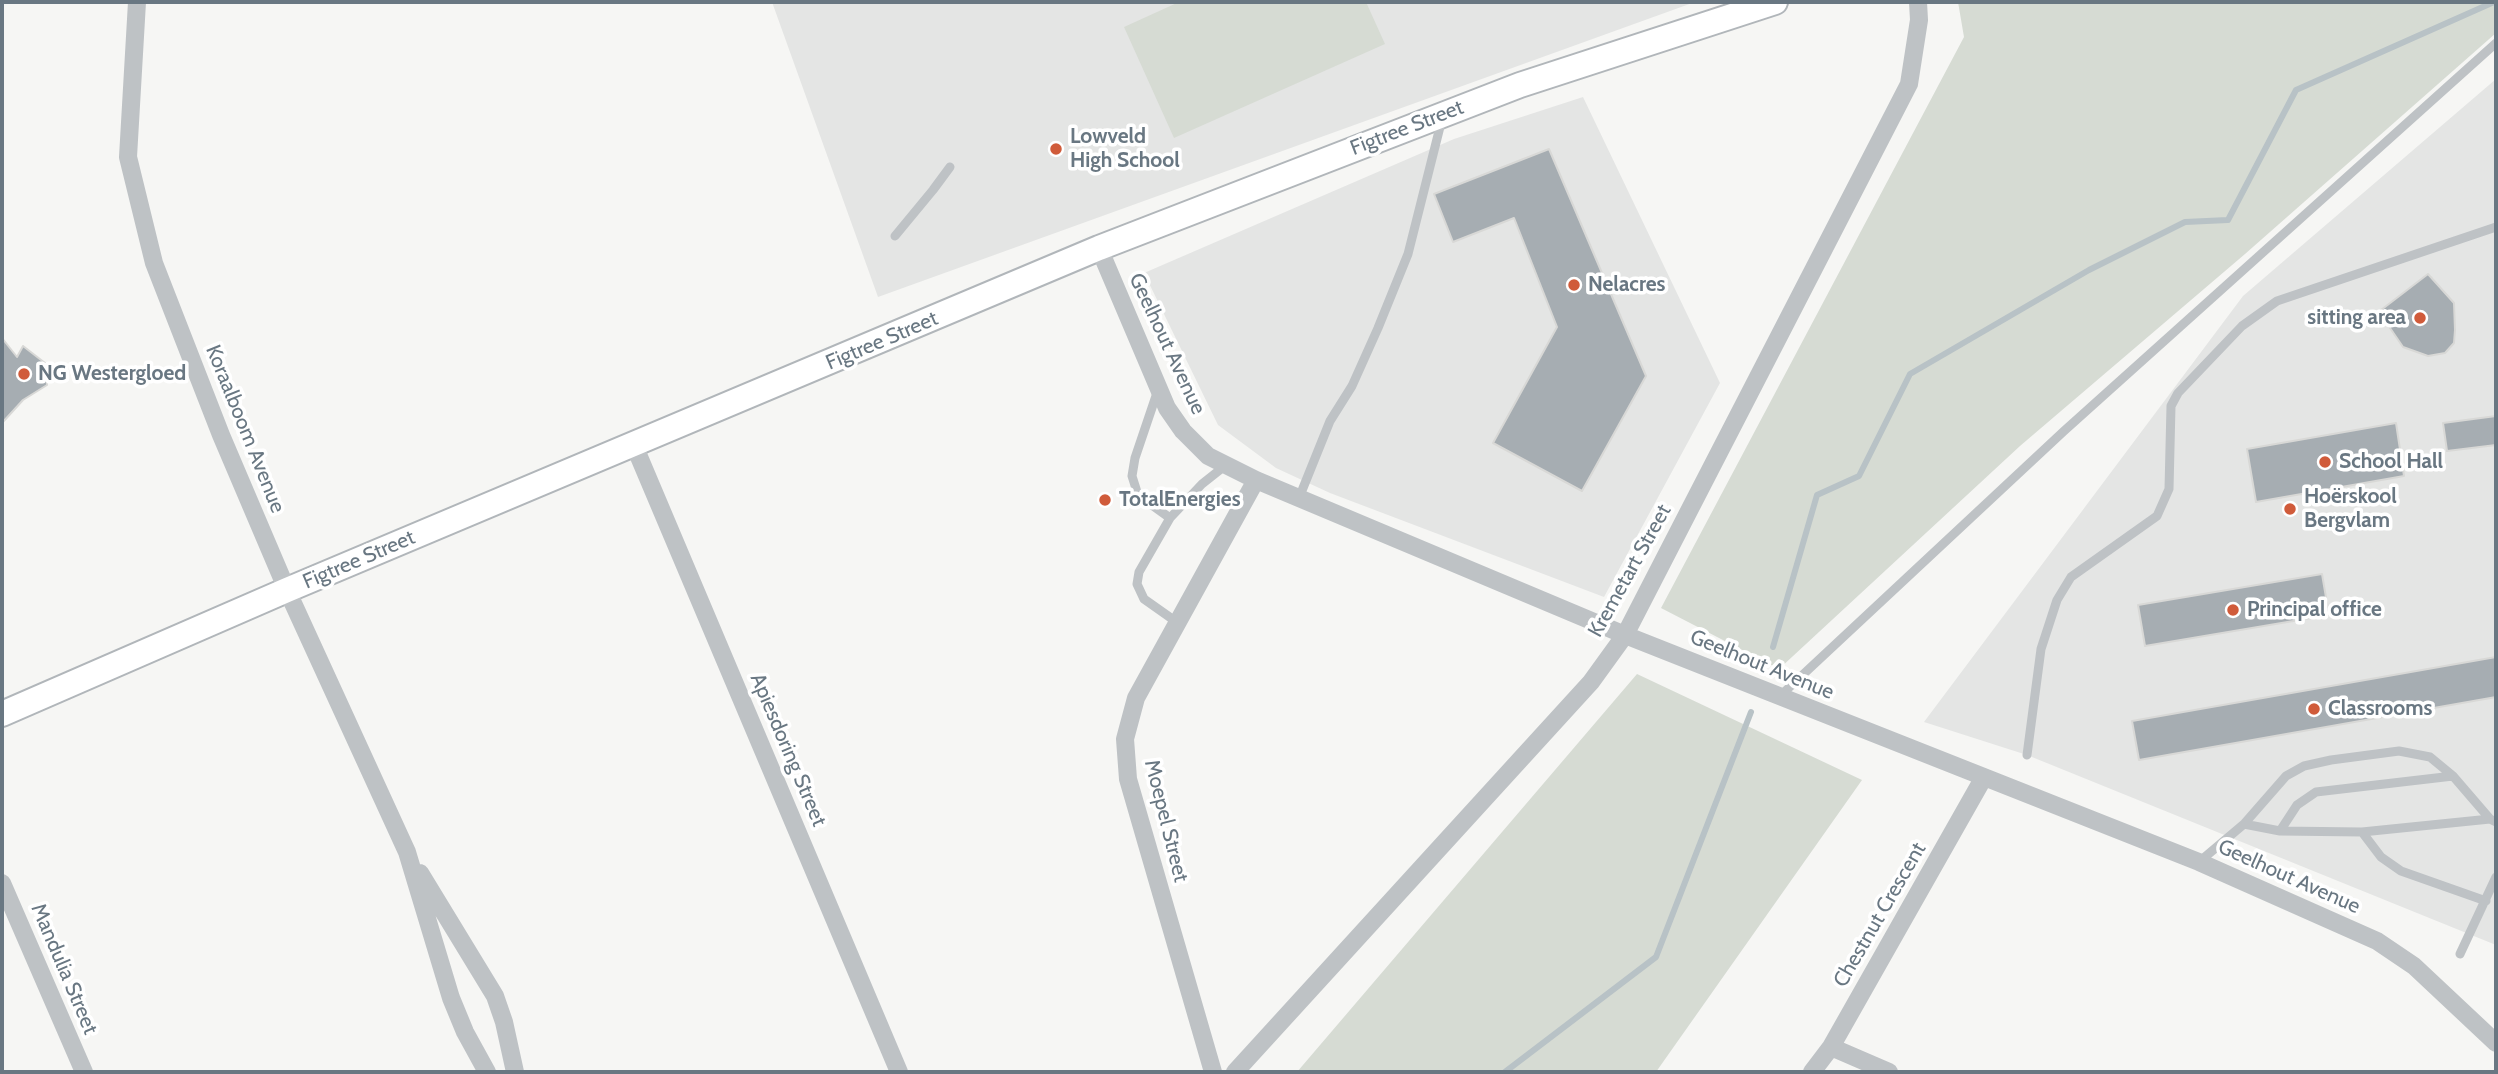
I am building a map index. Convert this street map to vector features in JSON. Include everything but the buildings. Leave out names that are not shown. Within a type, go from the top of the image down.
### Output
[{"type":"street","name":"Koraalboom Avenue","points":[[137,2],[128,156],[154,263],[221,435],[287,590],[407,852],[495,996],[515,1072]]},
{"type":"street","name":"Figtree Street","points":[[2,714],[287,590],[1099,248],[1520,85],[1775,2]]},
{"type":"street","name":"Kremetart Street","points":[[1235,1072],[1591,682],[1625,635],[1909,84],[1919,20],[1918,2]]},
{"type":"street","name":"Geelhout Avenue","points":[[1099,248],[1167,408],[1183,431],[1208,456],[1256,480],[1625,635],[2199,862],[2377,941],[2414,966],[2496,1043]]},
{"type":"street","name":"Apiesdoring Street","points":[[635,445],[899,1072]]},
{"type":"street","name":"Moepel Street","points":[[1213,1072],[1128,779],[1125,739],[1136,698],[1256,480]]},
{"type":"street","name":"Chestnut Crescent","points":[[1812,1072],[1831,1047],[1984,777]]},
{"type":"street","name":"Koraalboom Avenue","points":[[407,852],[451,998],[465,1032],[487,1072]]},
{"type":"street","name":"Mandulia Street","points":[[2,883],[84,1072]]},
{"type":"street","points":[[1831,1047],[1889,1072]]},
{"type":"lane","points":[[1779,697],[2064,431],[2496,43]]},
{"type":"lane","points":[[1299,498],[1330,421],[1352,386],[1408,254],[1444,114]]},
{"type":"lane","points":[[895,236],[950,166]]},
{"type":"lane","points":[[2026,755],[2042,649],[2057,600],[2071,577],[2157,516],[2169,489],[2171,407],[2178,393],[2242,327],[2277,302],[2496,227]]},
{"type":"lane","points":[[1159,388],[1135,458],[1132,476],[1139,495],[1170,518]]},
{"type":"lane","points":[[1178,623],[1144,599],[1137,584],[1139,572],[1170,518],[1202,484],[1226,465]]},
{"type":"lane","points":[[2199,862],[2244,824],[2281,781],[2304,766],[2331,760],[2399,751],[2430,757],[2454,776],[2493,820]]},
{"type":"lane","points":[[2280,831],[2297,805],[2316,792],[2454,776]]},
{"type":"lane","points":[[2244,824],[2280,831],[2362,832],[2493,820]]},
{"type":"lane","points":[[2362,832],[2381,857],[2401,871],[2486,901]]},
{"type":"lane","points":[[2460,954],[2496,877]]},
{"type":"shaded area","name":"Lowveld High School","points":[[772,2],[1695,2],[878,297]]},
{"type":"shaded area","points":[[1179,2],[1366,2],[1385,44],[1174,138],[1124,27]]},
{"type":"shaded area","points":[[1958,2],[2496,2],[2496,33],[2245,254],[2020,446],[1779,669],[1661,608],[1964,37]]},
{"type":"shaded area","name":"Hoërskool Bergvlam","points":[[2496,79],[2496,945],[2027,755],[1924,722],[2243,296]]},
{"type":"shaded area","name":"Nelacres","points":[[1583,97],[1720,383],[1604,597],[1330,493],[1276,468],[1218,425],[1144,273],[1454,139]]},
{"type":"shaded area","points":[[1637,674],[1862,780],[1656,1072],[1297,1072]]},
{"type":"waterway","points":[[1773,647],[1817,495],[1859,476],[1910,374],[2089,270],[2185,222],[2228,220],[2296,90],[2494,2]]},
{"type":"waterway","points":[[1505,1072],[1656,957],[1751,712]]},
{"type":"place","name":"Lowveld High School","points":[[1056,149]]},
{"type":"place","name":"Nelacres","points":[[1574,285]]},
{"type":"place","name":"sitting area","points":[[2420,318]]},
{"type":"place","name":"NG Westergloed","points":[[24,374]]},
{"type":"place","name":"School Hall","points":[[2325,462]]},
{"type":"place","name":"TotalEnergies","points":[[1105,500]]},
{"type":"place","name":"Hoërskool Bergvlam","points":[[2290,509]]},
{"type":"place","name":"Principal office","points":[[2233,610]]},
{"type":"place","name":"Classrooms","points":[[2314,709]]}]
